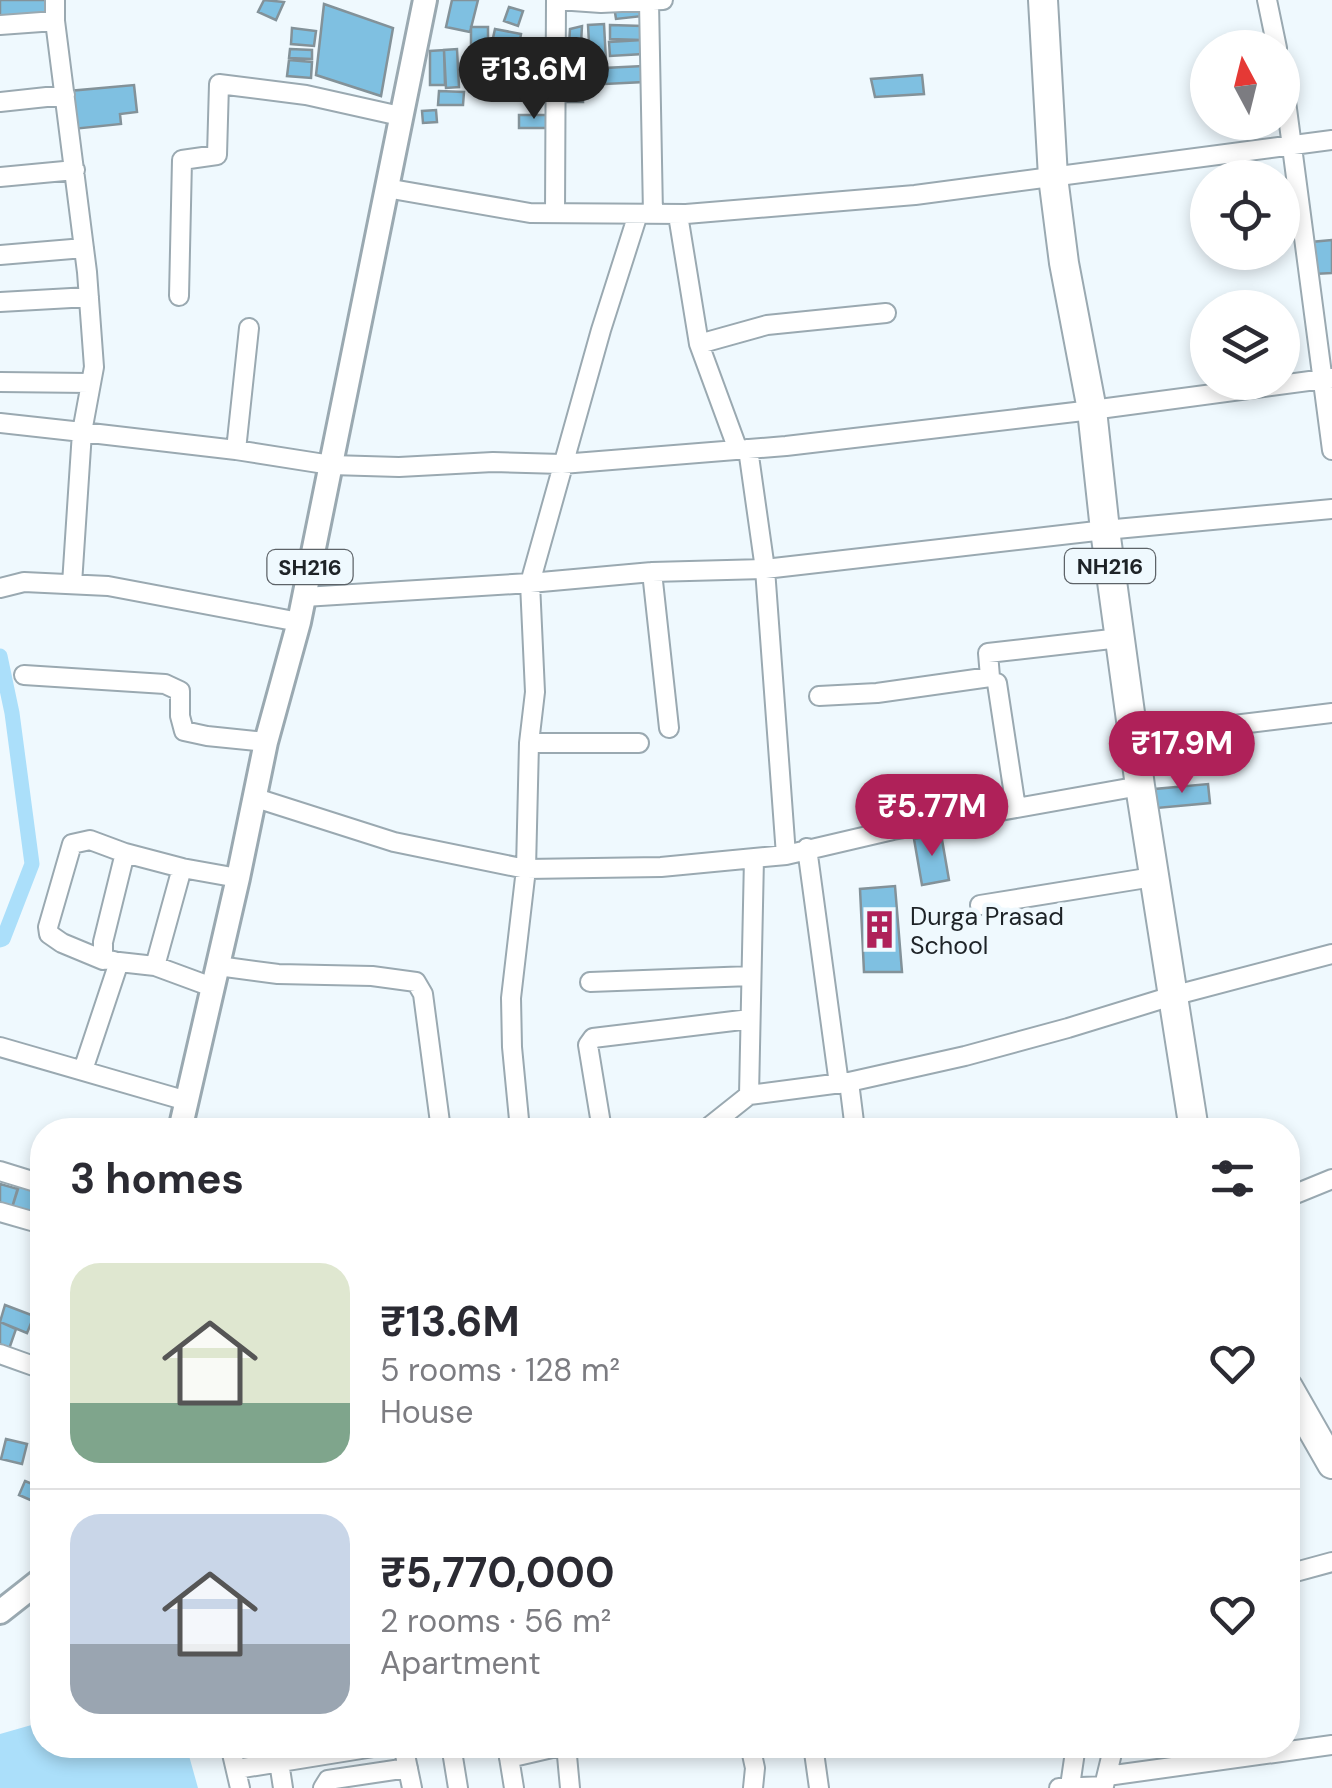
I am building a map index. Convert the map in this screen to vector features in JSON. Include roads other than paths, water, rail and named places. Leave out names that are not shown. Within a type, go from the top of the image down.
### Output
[{"type":"highway","name":"NH216","points":[[1043,0],[1053,177],[1064,264],[1092,410],[1140,786],[1192,1118]]},
{"type":"highway","points":[[1300,1408],[1332,1464]]},
{"type":"main road","name":"SH216","points":[[183,1118],[266,742],[300,622],[424,0]]},
{"type":"main road","points":[[0,1612],[30,1588]]},
{"type":"street","points":[[55,0],[94,367],[82,432],[72,584]]},
{"type":"street","points":[[519,1118],[511,998],[526,869],[529,744],[535,692],[530,584],[601,330],[646,214],[656,1],[563,0],[555,213]]},
{"type":"street","points":[[1267,0],[1274,30]]},
{"type":"street","points":[[0,25],[55,21]]},
{"type":"street","points":[[180,296],[182,160],[217,155],[219,84],[306,95],[400,116]]},
{"type":"street","points":[[0,102],[65,95]]},
{"type":"street","points":[[1293,140],[1328,378],[1332,450]]},
{"type":"street","points":[[386,188],[530,213],[678,214],[915,195],[1332,140]]},
{"type":"street","points":[[0,177],[75,170]]},
{"type":"street","points":[[678,214],[699,344],[743,450],[765,569],[786,855]]},
{"type":"street","points":[[0,254],[84,248]]},
{"type":"street","points":[[0,302],[89,297]]},
{"type":"street","points":[[699,344],[767,325],[886,313]]},
{"type":"street","points":[[236,450],[249,328]]},
{"type":"street","points":[[0,424],[236,450],[331,465],[562,464],[743,450],[1328,378]]},
{"type":"street","points":[[0,382],[89,384]]},
{"type":"street","points":[[304,597],[530,584],[652,572],[765,569],[1105,530],[1332,509]]},
{"type":"street","points":[[652,572],[669,728]]},
{"type":"street","points":[[0,588],[24,582],[108,586],[300,622]]},
{"type":"street","points":[[819,696],[990,677],[988,653],[1120,638]]},
{"type":"street","points":[[24,675],[165,684],[180,691],[184,731],[266,742]]},
{"type":"street","points":[[997,684],[1016,808]]},
{"type":"street","points":[[1134,737],[1332,712]]},
{"type":"street","points":[[529,744],[639,743]]},
{"type":"street","points":[[256,798],[394,842],[526,869],[660,867],[786,855],[893,830],[1140,786]]},
{"type":"street","points":[[238,878],[182,868],[90,840],[72,844],[48,934],[111,961],[215,976],[372,976],[416,982],[424,994],[440,1118]]},
{"type":"street","points":[[808,848],[852,1118]]},
{"type":"street","points":[[82,1070],[111,961],[103,942],[125,853]]},
{"type":"street","points":[[749,1096],[754,858]]},
{"type":"street","points":[[155,966],[182,868]]},
{"type":"street","points":[[980,904],[1153,877]]},
{"type":"street","points":[[721,1118],[749,1096],[844,1083],[965,1056],[1332,954]]},
{"type":"street","points":[[590,982],[751,976]]},
{"type":"street","points":[[600,1118],[588,1045],[594,1038],[750,1020]]},
{"type":"street","points":[[0,1047],[187,1101]]},
{"type":"street","points":[[0,1171],[30,1180]]},
{"type":"street","points":[[1300,1193],[1332,1180]]},
{"type":"street","points":[[0,1212],[30,1221]]},
{"type":"street","points":[[0,1354],[30,1365]]},
{"type":"street","points":[[1300,1571],[1332,1562]]},
{"type":"street","points":[[1300,1750],[1332,1745]]},
{"type":"street","points":[[239,1779],[280,1762],[304,1758]]},
{"type":"street","points":[[406,1758],[412,1788]]},
{"type":"street","points":[[453,1758],[458,1788]]},
{"type":"street","points":[[509,1758],[514,1788]]},
{"type":"street","points":[[567,1758],[570,1788]]},
{"type":"street","points":[[752,1758],[753,1788]]},
{"type":"street","points":[[815,1758],[819,1788]]},
{"type":"street","points":[[1072,1758],[1064,1787],[1105,1784],[1256,1758]]},
{"type":"street","points":[[1105,1784],[1111,1758]]},
{"type":"street","points":[[280,1762],[283,1788]]},
{"type":"street","points":[[322,1788],[328,1780],[408,1768]]},
{"type":"water","points":[[30,1725],[30,1758],[190,1758],[198,1788],[0,1788],[0,1734]]},
{"type":"waterway","points":[[0,656],[12,713],[32,864],[0,940]]},
{"type":"place","name":"Durga Prasad School","points":[[880,930]]}]
